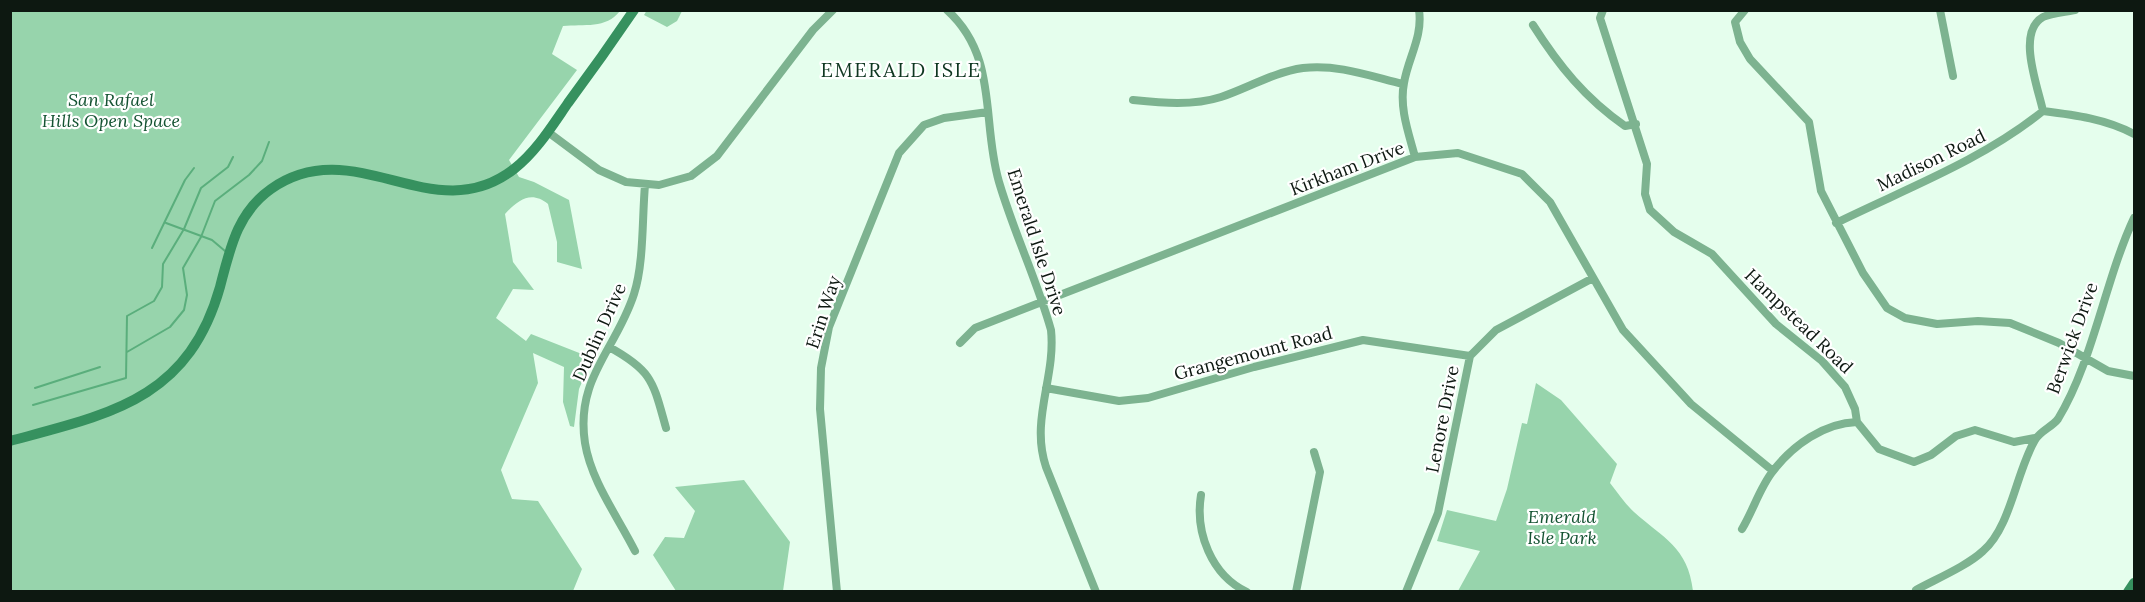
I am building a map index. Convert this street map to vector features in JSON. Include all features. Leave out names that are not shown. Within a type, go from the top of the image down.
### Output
[{"type":"street","points":[[10,441],[103,416],[141,398],[170,375],[195,344],[208,321],[237,228],[255,203],[273,188],[310,171],[334,168],[367,172],[430,191],[462,190],[488,183],[514,169],[537,147],[634,10]]},
{"type":"street","points":[[548,132],[603,172],[626,182],[659,185],[691,176],[713,159],[813,30],[833,10]]},
{"type":"street","name":"Emerald Isle Drive","points":[[946,10],[959,22],[976,47],[984,75],[998,178],[1043,301],[1052,343],[1039,430],[1042,456],[1096,591]]},
{"type":"street","points":[[1415,157],[1403,114],[1403,84],[1418,38],[1419,10]]},
{"type":"street","name":"Hampstead Road","points":[[1602,10],[1600,18],[1647,164],[1645,194],[1650,210],[1674,232],[1712,254],[1776,324],[1822,361],[1845,387],[1855,409],[1857,422],[1879,449],[1914,462],[1931,455],[1956,436],[1975,430],[2014,442],[2035,438]]},
{"type":"street","points":[[1745,10],[1735,22],[1740,42],[1771,84],[1809,123],[1821,191],[1863,273],[1887,308],[1905,318],[1937,324],[1978,321],[2010,323],[2059,343],[2108,371],[2134,376]]},
{"type":"street","points":[[1940,10],[1953,76]]},
{"type":"street","points":[[2075,10],[2043,17],[2031,27],[2028,42],[2043,111],[2078,115],[2118,126],[2134,134]]},
{"type":"street","points":[[1533,26],[1560,68],[1583,93],[1625,126],[1636,124]]},
{"type":"street","points":[[1133,100],[1193,103],[1218,98],[1284,72],[1311,68],[1347,69],[1403,84]]},
{"type":"street","name":"Madison Road","points":[[1836,223],[1916,183],[1951,170],[2020,130],[2043,111]]},
{"type":"street","name":"Erin Way","points":[[837,591],[820,409],[821,368],[830,327],[899,153],[924,125],[944,118],[988,112]]},
{"type":"street","name":"Kirkham Drive","points":[[960,343],[975,328],[1415,157],[1458,153],[1522,174],[1550,202],[1623,330],[1691,404],[1773,471]]},
{"type":"street","name":"Dublin Drive","points":[[635,551],[594,471],[585,444],[584,410],[591,379],[632,300],[637,283],[645,185]]},
{"type":"street","name":"Berwick Drive","points":[[1916,590],[1983,552],[1996,536],[2035,438],[2057,420],[2084,359],[2112,272],[2134,218]]},
{"type":"street","name":"Lenore Drive","points":[[1406,591],[1438,513],[1470,356],[1496,330],[1593,278]]},
{"type":"street","name":"Grangemount Road","points":[[1046,388],[1119,401],[1148,398],[1254,367],[1363,340],[1470,356]]},
{"type":"street","points":[[609,347],[633,360],[653,383],[666,428]]},
{"type":"street","points":[[1742,529],[1773,471],[1805,441],[1831,426],[1857,422]]},
{"type":"street","points":[[1296,591],[1320,472],[1314,452]]},
{"type":"street","points":[[1201,495],[1198,514],[1211,558],[1221,574],[1234,586],[1246,591]]},
{"type":"street","points":[[2128,591],[2134,583]]},
{"type":"green space","points":[[647,10],[682,11],[677,21],[667,27],[644,15]]},
{"type":"green space","name":"San Rafael Hills Open Space","points":[[10,11],[620,11],[608,21],[601,23],[563,26],[552,54],[577,70],[509,160],[519,177],[569,200],[582,269],[557,262],[557,242],[548,204],[536,198],[525,198],[505,214],[513,262],[534,290],[513,289],[496,318],[526,341],[531,334],[592,358],[579,389],[574,427],[570,426],[563,402],[564,367],[533,353],[538,383],[501,470],[512,499],[538,501],[582,569],[573,591],[11,591]]},
{"type":"green space","name":"Emerald Isle Park","points":[[1536,383],[1561,400],[1617,464],[1610,483],[1631,509],[1680,554],[1686,564],[1693,591],[1458,591],[1480,551],[1437,541],[1447,510],[1496,521],[1507,489],[1522,423],[1527,424]]},
{"type":"green space","points":[[744,480],[790,542],[783,591],[676,591],[653,555],[665,537],[684,538],[695,511],[675,487]]},
{"type":"waterway","points":[[127,352],[170,327],[184,310],[187,295],[183,268],[201,237],[215,201],[249,175],[262,161],[269,142]]},
{"type":"waterway","points":[[33,405],[126,378],[127,316],[154,301],[162,287],[163,264],[184,229],[201,188],[228,167],[233,157]]},
{"type":"waterway","points":[[152,248],[185,180],[194,168]]},
{"type":"waterway","points":[[166,223],[212,240],[225,251]]},
{"type":"waterway","points":[[35,388],[100,367]]},
{"type":"district","name":"EMERALD ISLE","points":[[901,69]]}]
